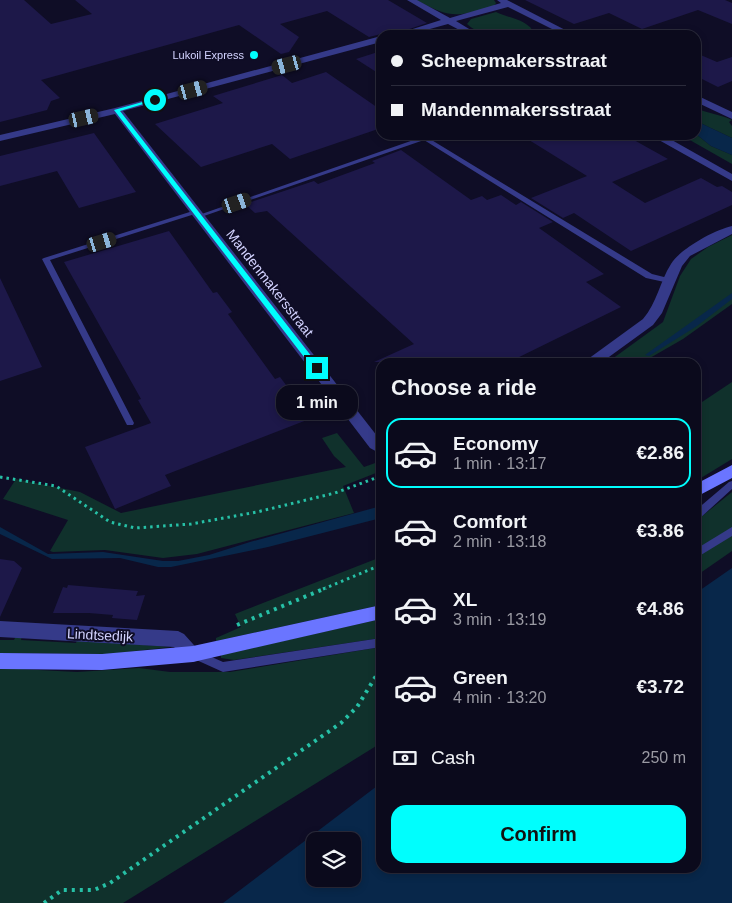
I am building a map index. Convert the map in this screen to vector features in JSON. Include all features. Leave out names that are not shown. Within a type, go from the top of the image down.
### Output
[{"type":"street","points":[[412,0],[466,30]]},
{"type":"street","points":[[417,30],[450,21],[504,2],[561,30]]},
{"type":"street","points":[[0,138],[117,110],[376,41]]},
{"type":"street","points":[[701,100],[732,116]]},
{"type":"street","name":"Mandenmakersstraat","points":[[117,110],[376,445]]},
{"type":"street","points":[[664,140],[732,178]]},
{"type":"street","points":[[598,358],[648,322],[656,313],[676,265],[686,253],[732,229]]},
{"type":"street","points":[[701,488],[732,472]]},
{"type":"street","name":"Lindtsedijk","points":[[0,661],[102,662],[194,654],[376,613]]},
{"type":"street","name":"Lindtsedijk","points":[[0,629],[178,639],[194,654]]},
{"type":"lane","points":[[130,423],[46,259],[198,214],[419,140]]},
{"type":"lane","points":[[428,140],[649,276],[669,281]]},
{"type":"lane","points":[[701,512],[732,484]]},
{"type":"lane","points":[[701,551],[732,531]]},
{"type":"lane","points":[[194,654],[223,666],[376,643]]},
{"type":"path","points":[[0,477],[51,483],[118,525],[138,530],[232,517],[335,493],[376,478]]},
{"type":"path","points":[[228,629],[376,567]]},
{"type":"path","points":[[44,903],[62,890],[94,890],[110,883],[217,811],[342,723],[356,707],[376,676]]},
{"type":"green space","points":[[416,0],[494,0],[496,3],[494,6],[481,10],[454,14],[446,13]]},
{"type":"green space","points":[[496,12],[524,23],[532,30],[476,30],[467,24],[471,19]]},
{"type":"green space","points":[[701,110],[732,120],[729,122],[732,126],[732,138],[701,123]]},
{"type":"green space","points":[[701,138],[711,146],[732,155],[732,164],[690,140],[701,140]]},
{"type":"green space","points":[[732,235],[732,304],[683,339],[650,358],[614,358],[663,322],[680,276],[691,259],[708,247]]},
{"type":"green space","points":[[732,382],[732,459],[701,478],[701,403]]},
{"type":"green space","points":[[337,433],[364,467],[376,463],[376,473],[343,486],[354,513],[197,554],[163,558],[105,550],[53,552],[50,551],[68,520],[3,499],[16,479],[80,492],[121,513],[346,467],[334,456],[322,438]]},
{"type":"green space","points":[[732,492],[732,551],[701,573],[701,517]]},
{"type":"green space","points":[[376,559],[376,606],[216,641],[216,638],[241,627],[235,614]]},
{"type":"green space","points":[[376,620],[376,639],[234,660],[221,658],[221,655]]},
{"type":"green space","points":[[16,636],[22,636],[21,640],[76,643],[77,640],[171,647],[108,654],[0,653],[0,640],[14,640]]},
{"type":"green space","points":[[376,648],[376,746],[123,903],[0,903],[0,668],[77,672],[139,668],[170,672],[230,672]]},
{"type":"water","points":[[701,123],[732,138],[732,155],[711,146],[701,138]]},
{"type":"water","points":[[732,293],[732,299],[697,326],[649,356],[645,355]]},
{"type":"water","points":[[376,507],[376,519],[268,547],[171,567],[158,567],[120,558],[52,559],[0,534],[0,527],[48,554],[103,552],[163,561],[178,561],[209,555]]},
{"type":"water","points":[[732,568],[732,903],[223,903],[306,840],[306,887],[361,887],[361,832],[316,832],[376,787],[376,873],[701,873],[701,590]]},
{"type":"building","points":[[0,0],[24,0],[51,24],[92,14],[75,0],[388,0],[427,23],[407,30],[376,30],[376,35],[369,37],[327,11],[280,24],[299,37],[289,52],[281,54],[239,25],[41,80],[60,98],[51,101],[47,110],[0,122]]},
{"type":"building","points":[[525,0],[725,0],[732,3],[732,24],[698,10],[642,29],[609,13],[574,24]]},
{"type":"building","points":[[376,53],[376,72],[356,59]]},
{"type":"building","points":[[701,55],[717,62],[732,57],[732,81],[718,87],[701,78]]},
{"type":"building","points":[[326,72],[376,107],[376,130],[290,159],[272,144],[201,167],[155,124],[223,103],[213,96],[282,75],[292,83]]},
{"type":"building","points":[[94,133],[136,192],[79,208],[57,171],[0,186],[0,156]]},
{"type":"building","points":[[529,140],[634,140],[668,159],[612,182],[645,203],[701,178],[717,187],[722,186],[732,192],[732,205],[631,251],[574,213],[563,218],[531,198],[587,176]]},
{"type":"building","points":[[401,150],[471,200],[482,196],[487,200],[501,195],[516,205],[521,202],[553,222],[539,228],[604,274],[586,282],[621,307],[517,358],[383,358],[414,344],[267,211],[255,213],[245,204],[314,181],[318,184],[375,163],[372,161]]},
{"type":"building","points":[[169,231],[213,293],[217,292],[232,312],[228,314],[275,379],[280,377],[298,401],[300,400],[312,418],[165,475],[171,486],[115,509],[85,447],[151,423],[138,400],[141,399],[64,262]]},
{"type":"building","points":[[0,278],[42,367],[0,381]]},
{"type":"building","points":[[0,559],[14,561],[22,568],[0,617]]},
{"type":"building","points":[[68,585],[138,591],[136,596],[145,595],[137,620],[112,618],[113,615],[89,613],[53,613],[63,587],[67,588]]},
{"type":"place","name":"Lukoil Express","points":[[254,55]]},
{"type":"route","points":[[155,100],[117,110],[317,368]]}]
